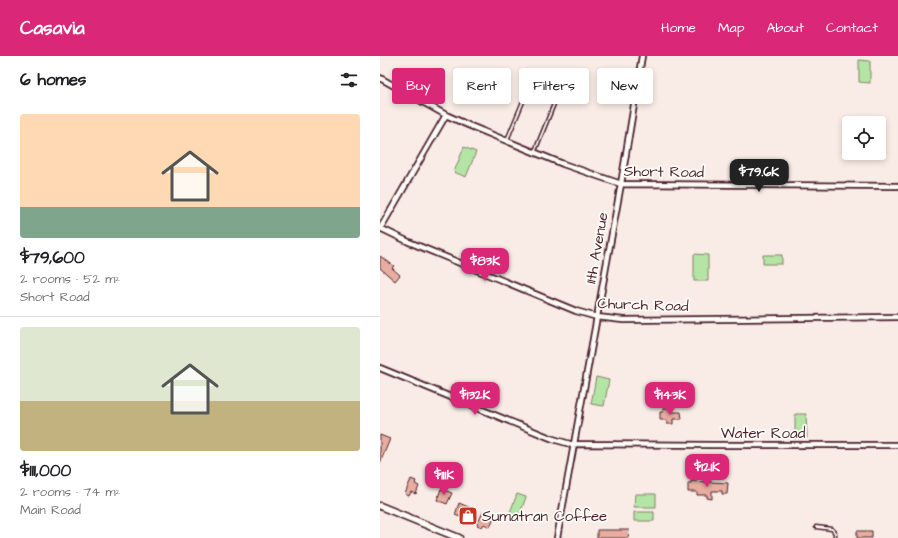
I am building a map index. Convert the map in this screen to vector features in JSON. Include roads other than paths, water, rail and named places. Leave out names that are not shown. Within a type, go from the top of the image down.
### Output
[{"type":"main road","points":[[380,506],[459,538]]},
{"type":"street","name":"11th Avenue","points":[[557,538],[621,184],[642,56]]},
{"type":"street","name":"Short Road","points":[[380,78],[446,115],[506,141],[621,184],[898,186]]},
{"type":"street","points":[[380,229],[446,115]]},
{"type":"street","name":"Church Road","points":[[380,229],[576,311],[597,317],[640,320],[898,317]]},
{"type":"street","name":"Water Road","points":[[380,368],[566,443],[738,446],[898,445]]},
{"type":"lane","points":[[506,141],[522,104]]},
{"type":"lane","points":[[534,152],[554,104]]},
{"type":"lane","points":[[816,527],[832,529],[835,533],[835,538]]},
{"type":"place","name":"Sumatran Coffee","points":[[468,516]]}]
